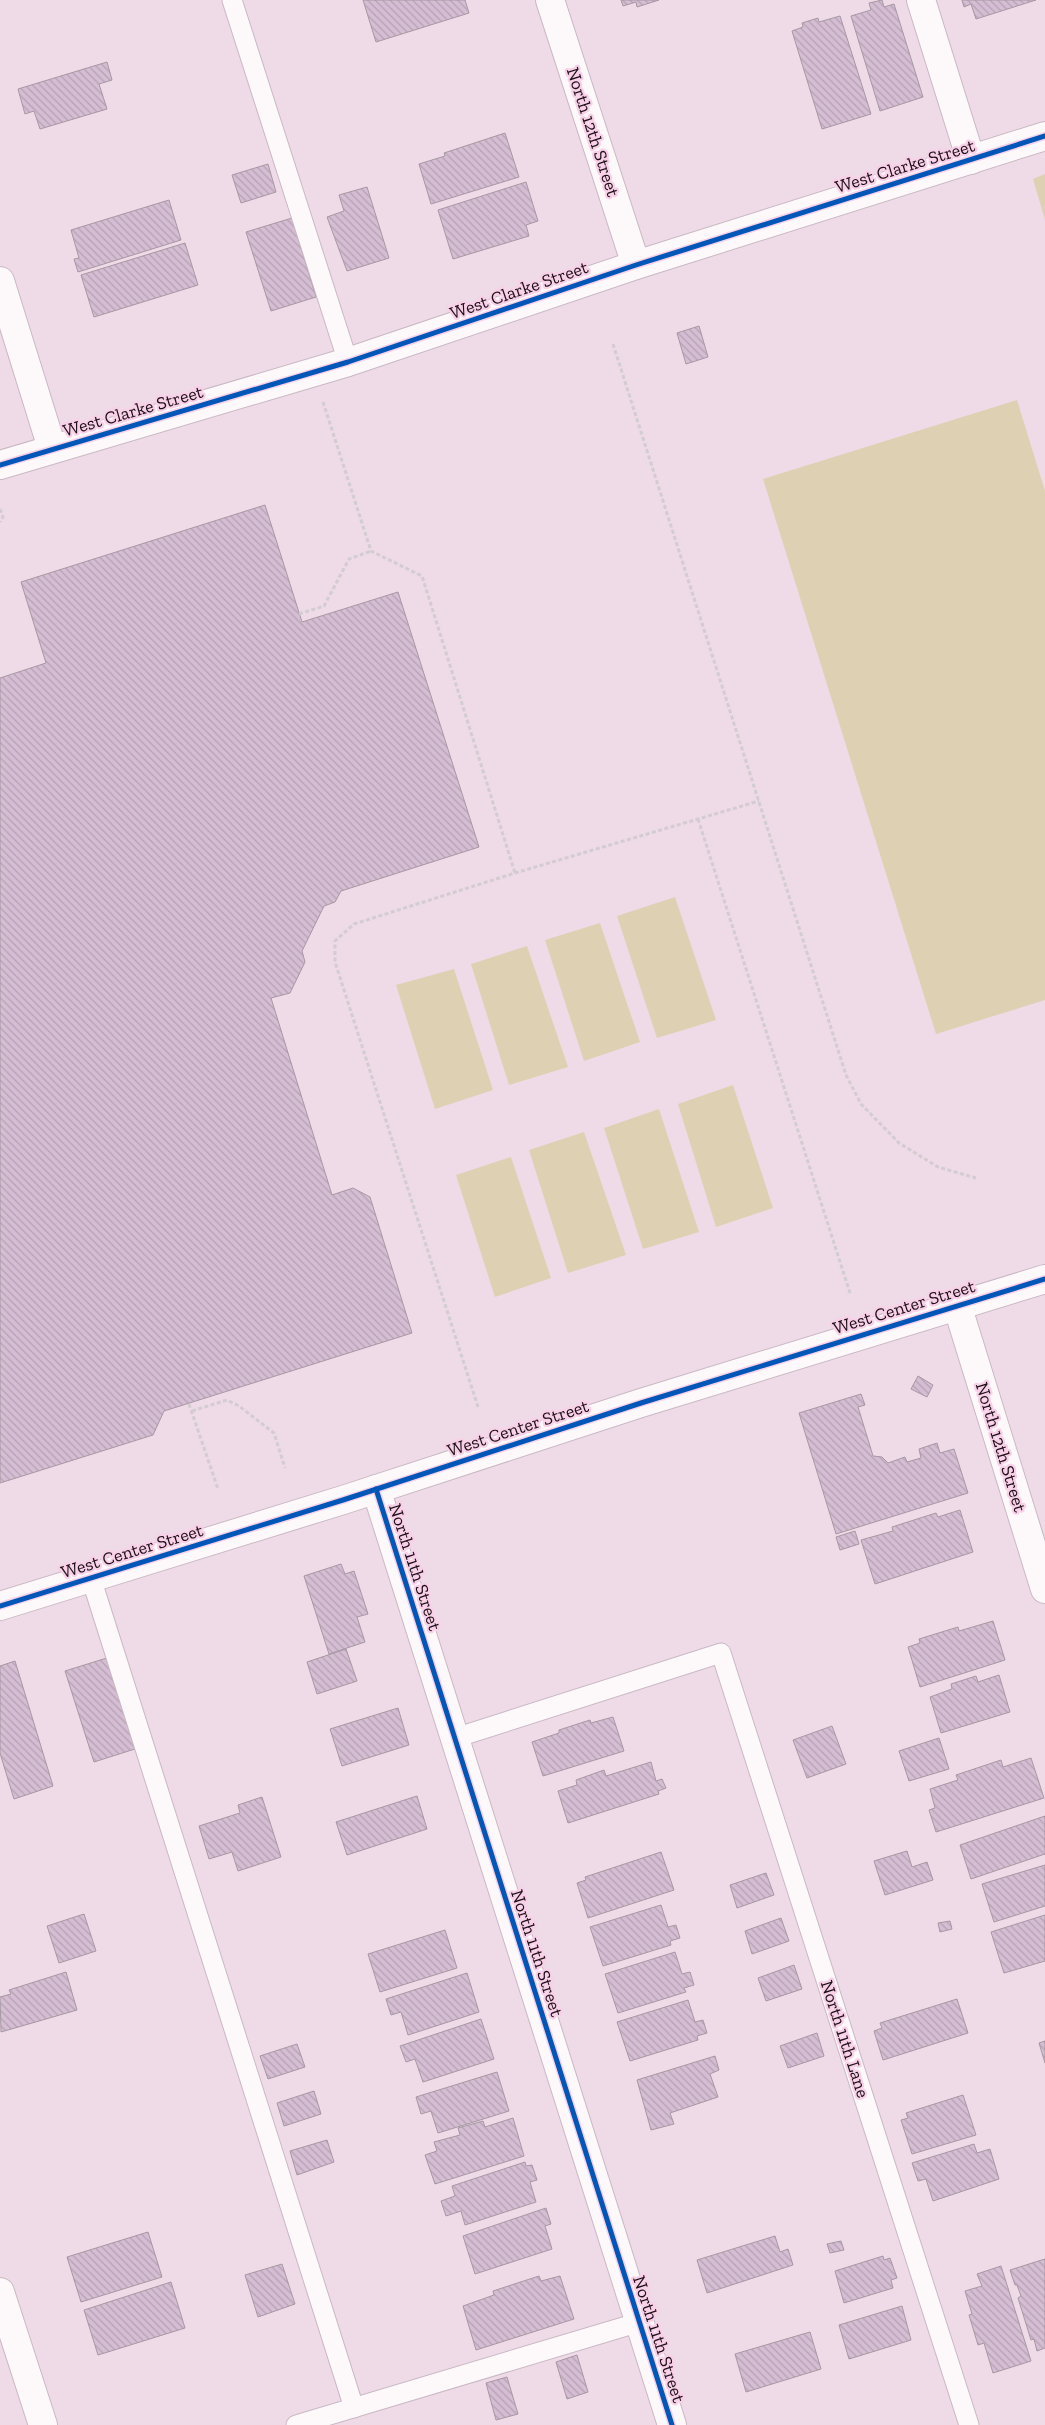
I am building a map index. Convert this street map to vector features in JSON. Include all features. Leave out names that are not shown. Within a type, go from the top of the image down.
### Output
[{"type":"street","name":"North 12th Street","points":[[550,0],[636,264]]},
{"type":"street","points":[[921,0],[971,160]]},
{"type":"street","name":"West Clarke Street","points":[[0,464],[348,362],[636,264],[1045,136]]},
{"type":"street","points":[[0,281],[52,448]]},
{"type":"street","name":"West Center Street","points":[[0,1606],[376,1489],[641,1403],[957,1304],[1045,1279]]},
{"type":"street","name":"North 12th Street","points":[[957,1304],[1045,1589]]},
{"type":"street","name":"North 11th Street","points":[[376,1489],[672,2425]]},
{"type":"street","points":[[0,2292],[43,2425]]},
{"type":"lane","points":[[232,0],[348,362]]},
{"type":"lane","points":[[91,1578],[354,2408]]},
{"type":"lane","name":"North 11th Lane","points":[[454,1738],[721,1653],[969,2425]]},
{"type":"lane","points":[[296,2425],[640,2322]]},
{"type":"path","points":[[613,344],[846,1075],[862,1104],[899,1144],[938,1166],[976,1178]]},
{"type":"path","points":[[321,397],[371,551],[422,576],[515,873]]},
{"type":"path","points":[[0,510],[3,518],[0,522]]},
{"type":"path","points":[[299,614],[324,606],[349,559],[371,551]]},
{"type":"path","points":[[478,1407],[335,962],[335,941],[354,924],[515,873],[759,801]]},
{"type":"path","points":[[698,819],[850,1293]]},
{"type":"path","points":[[192,1411],[227,1400],[239,1406],[274,1433],[284,1468]]},
{"type":"path","points":[[189,1404],[218,1489]]},
{"type":"shaded area","points":[[1045,174],[1045,220],[1033,179]]},
{"type":"shaded area","points":[[1017,400],[1045,491],[1045,1000],[936,1034],[763,479]]},
{"type":"shaded area","points":[[675,897],[716,1020],[657,1038],[617,916]]},
{"type":"shaded area","points":[[600,923],[640,1042],[584,1061],[545,940]]},
{"type":"shaded area","points":[[527,946],[568,1067],[509,1085],[471,964]]},
{"type":"shaded area","points":[[454,969],[493,1090],[435,1109],[396,985]]},
{"type":"shaded area","points":[[733,1085],[773,1208],[716,1227],[678,1104]]},
{"type":"shaded area","points":[[659,1109],[699,1232],[643,1249],[604,1128]]},
{"type":"shaded area","points":[[584,1132],[626,1255],[568,1273],[529,1150]]},
{"type":"shaded area","points":[[511,1157],[551,1278],[495,1297],[456,1175]]},
{"type":"building","points":[[363,0],[465,0],[469,13],[376,42]]},
{"type":"building","points":[[621,0],[659,0],[637,7],[636,2],[623,6]]},
{"type":"building","points":[[882,0],[884,7],[894,4],[923,97],[880,111],[851,16],[871,10],[869,3]]},
{"type":"building","points":[[962,0],[1036,0],[976,19],[971,4],[964,7]]},
{"type":"building","points":[[840,16],[871,114],[822,129],[792,31],[803,27],[802,23],[818,18],[819,22]]},
{"type":"building","points":[[107,62],[112,80],[99,84],[107,109],[40,129],[34,111],[25,114],[18,89]]},
{"type":"building","points":[[505,133],[519,177],[431,204],[419,164],[445,156],[444,153]]},
{"type":"building","points":[[268,164],[276,192],[241,203],[232,175]]},
{"type":"building","points":[[526,182],[538,221],[526,225],[529,236],[453,259],[438,210]]},
{"type":"building","points":[[367,187],[389,258],[347,271],[327,217],[344,211],[339,195]]},
{"type":"building","points":[[169,200],[181,240],[78,272],[74,259],[79,258],[71,230]]},
{"type":"building","points":[[292,218],[316,297],[271,311],[246,232]]},
{"type":"building","points":[[185,243],[198,285],[94,317],[81,275]]},
{"type":"building","points":[[699,326],[708,357],[686,364],[677,333]]},
{"type":"building","points":[[265,505],[302,622],[398,592],[479,847],[341,891],[335,902],[324,906],[302,951],[305,962],[290,993],[271,998],[332,1195],[353,1188],[370,1197],[412,1333],[164,1411],[153,1435],[0,1483],[0,678],[46,663],[21,582]]},
{"type":"building","points":[[918,1376],[933,1385],[927,1397],[911,1389]]},
{"type":"building","points":[[861,1394],[865,1405],[858,1407],[873,1456],[882,1457],[888,1463],[905,1457],[907,1462],[921,1458],[919,1449],[937,1443],[940,1453],[954,1449],[968,1493],[836,1534],[799,1413]]},
{"type":"building","points":[[960,1510],[973,1552],[875,1584],[861,1540],[893,1531],[892,1527],[936,1513],[938,1517]]},
{"type":"building","points":[[855,1531],[859,1544],[840,1550],[836,1537]]},
{"type":"building","points":[[341,1564],[345,1574],[354,1571],[368,1614],[357,1617],[365,1642],[329,1654],[304,1576]]},
{"type":"building","points":[[993,1621],[1005,1660],[920,1687],[908,1647],[920,1643],[919,1639],[958,1627],[959,1631]]},
{"type":"building","points":[[346,1649],[357,1681],[317,1694],[307,1662]]},
{"type":"building","points":[[110,1657],[138,1748],[94,1762],[65,1671]]},
{"type":"building","points":[[15,1661],[53,1786],[14,1799],[0,1753],[0,1666]]},
{"type":"building","points":[[999,1675],[1010,1712],[941,1733],[930,1697],[952,1689],[951,1684],[976,1676],[978,1682]]},
{"type":"building","points":[[398,1708],[409,1745],[342,1766],[330,1729]]},
{"type":"building","points":[[613,1717],[624,1751],[543,1776],[532,1742],[559,1733],[559,1730],[590,1720],[591,1723]]},
{"type":"building","points":[[832,1726],[846,1764],[807,1778],[793,1740]]},
{"type":"building","points":[[939,1738],[949,1769],[909,1781],[899,1751]]},
{"type":"building","points":[[1031,1758],[1044,1798],[936,1832],[929,1810],[935,1808],[930,1789],[958,1780],[956,1775],[1001,1760],[1003,1767]]},
{"type":"building","points":[[651,1762],[656,1781],[662,1779],[666,1788],[658,1791],[659,1794],[568,1823],[558,1791],[577,1785],[576,1780],[604,1770],[606,1776]]},
{"type":"building","points":[[417,1796],[427,1829],[347,1855],[336,1822]]},
{"type":"building","points":[[262,1797],[281,1857],[238,1871],[232,1852],[209,1859],[199,1826],[240,1813],[238,1805]]},
{"type":"building","points":[[1045,1816],[1045,1854],[971,1879],[960,1845]]},
{"type":"building","points":[[907,1851],[912,1867],[927,1862],[933,1880],[885,1895],[874,1861]]},
{"type":"building","points":[[661,1852],[674,1890],[588,1918],[577,1883],[586,1880],[585,1877]]},
{"type":"building","points":[[1045,1865],[1045,1906],[994,1922],[982,1884]]},
{"type":"building","points":[[766,1873],[774,1895],[737,1908],[730,1885]]},
{"type":"building","points":[[661,1905],[668,1927],[676,1925],[680,1938],[670,1941],[671,1945],[603,1966],[590,1927]]},
{"type":"building","points":[[84,1914],[96,1951],[59,1963],[47,1926]]},
{"type":"building","points":[[1045,1915],[1045,1961],[1004,1973],[991,1932]]},
{"type":"building","points":[[781,1918],[789,1941],[752,1954],[745,1931]]},
{"type":"building","points":[[950,1921],[952,1929],[940,1932],[938,1923]]},
{"type":"building","points":[[445,1930],[457,1968],[380,1992],[368,1954]]},
{"type":"building","points":[[675,1952],[682,1974],[690,1972],[694,1985],[684,1988],[686,1992],[618,2013],[605,1974]]},
{"type":"building","points":[[794,1965],[802,1989],[766,2001],[758,1978]]},
{"type":"building","points":[[66,1972],[77,2010],[1,2032],[0,1997],[11,1994],[9,1990]]},
{"type":"building","points":[[467,1973],[479,2012],[408,2035],[401,2012],[391,2015],[386,1999]]},
{"type":"building","points":[[957,1999],[968,2033],[883,2060],[874,2031],[882,2028],[880,2023]]},
{"type":"building","points":[[688,2000],[695,2022],[703,2020],[707,2033],[697,2036],[698,2040],[630,2061],[617,2022]]},
{"type":"building","points":[[481,2019],[494,2059],[423,2082],[415,2059],[406,2062],[400,2046]]},
{"type":"building","points":[[817,2033],[824,2056],[788,2068],[780,2046]]},
{"type":"building","points":[[1045,2041],[1045,2063],[1039,2043]]},
{"type":"building","points":[[297,2044],[305,2067],[268,2079],[260,2056]]},
{"type":"building","points":[[715,2056],[719,2070],[710,2074],[718,2097],[670,2113],[674,2124],[651,2130],[637,2080]]},
{"type":"building","points":[[497,2072],[509,2111],[438,2133],[431,2111],[421,2114],[416,2097]]},
{"type":"building","points":[[314,2091],[321,2114],[284,2126],[277,2103]]},
{"type":"building","points":[[963,2095],[976,2135],[912,2154],[901,2120],[908,2118],[906,2113]]},
{"type":"building","points":[[513,2118],[524,2156],[435,2184],[425,2155],[437,2151],[434,2142],[460,2135],[458,2128],[483,2121],[485,2127]]},
{"type":"building","points":[[327,2140],[334,2162],[297,2175],[290,2151]]},
{"type":"building","points":[[974,2144],[977,2153],[990,2149],[999,2179],[933,2201],[926,2179],[918,2181],[912,2163]]},
{"type":"building","points":[[525,2162],[526,2166],[532,2165],[537,2180],[530,2182],[536,2202],[465,2225],[461,2211],[446,2216],[441,2201],[455,2196],[452,2186]]},
{"type":"building","points":[[546,2208],[551,2224],[545,2226],[552,2249],[475,2274],[463,2236]]},
{"type":"building","points":[[148,2232],[162,2277],[81,2302],[67,2257]]},
{"type":"building","points":[[775,2236],[780,2252],[788,2249],[793,2265],[707,2293],[697,2260]]},
{"type":"building","points":[[841,2241],[844,2250],[830,2253],[827,2244]]},
{"type":"building","points":[[883,2256],[884,2260],[890,2258],[897,2278],[891,2280],[893,2288],[844,2303],[835,2271]]},
{"type":"building","points":[[1045,2259],[1045,2348],[1037,2351],[1034,2339],[1031,2340],[1018,2298],[1021,2296],[1010,2270]]},
{"type":"building","points":[[282,2264],[295,2304],[258,2317],[245,2275]]},
{"type":"building","points":[[1001,2266],[1031,2361],[993,2373],[984,2343],[978,2345],[969,2315],[972,2314],[965,2291],[982,2286],[977,2274]]},
{"type":"building","points":[[539,2276],[541,2281],[560,2276],[574,2319],[476,2350],[463,2306],[494,2295],[493,2291]]},
{"type":"building","points":[[171,2282],[185,2328],[98,2355],[84,2310]]},
{"type":"building","points":[[902,2306],[911,2340],[849,2359],[839,2325]]},
{"type":"building","points":[[810,2332],[821,2369],[746,2392],[735,2354]]},
{"type":"building","points":[[577,2355],[588,2392],[567,2399],[556,2362]]},
{"type":"building","points":[[507,2377],[518,2414],[496,2420],[486,2383]]},
{"type":"cycle path","points":[[0,465],[348,362],[636,265],[1045,136]]},
{"type":"cycle path","points":[[0,1606],[343,1500],[641,1403],[1045,1279]]},
{"type":"cycle path","points":[[376,1489],[672,2425]]}]
